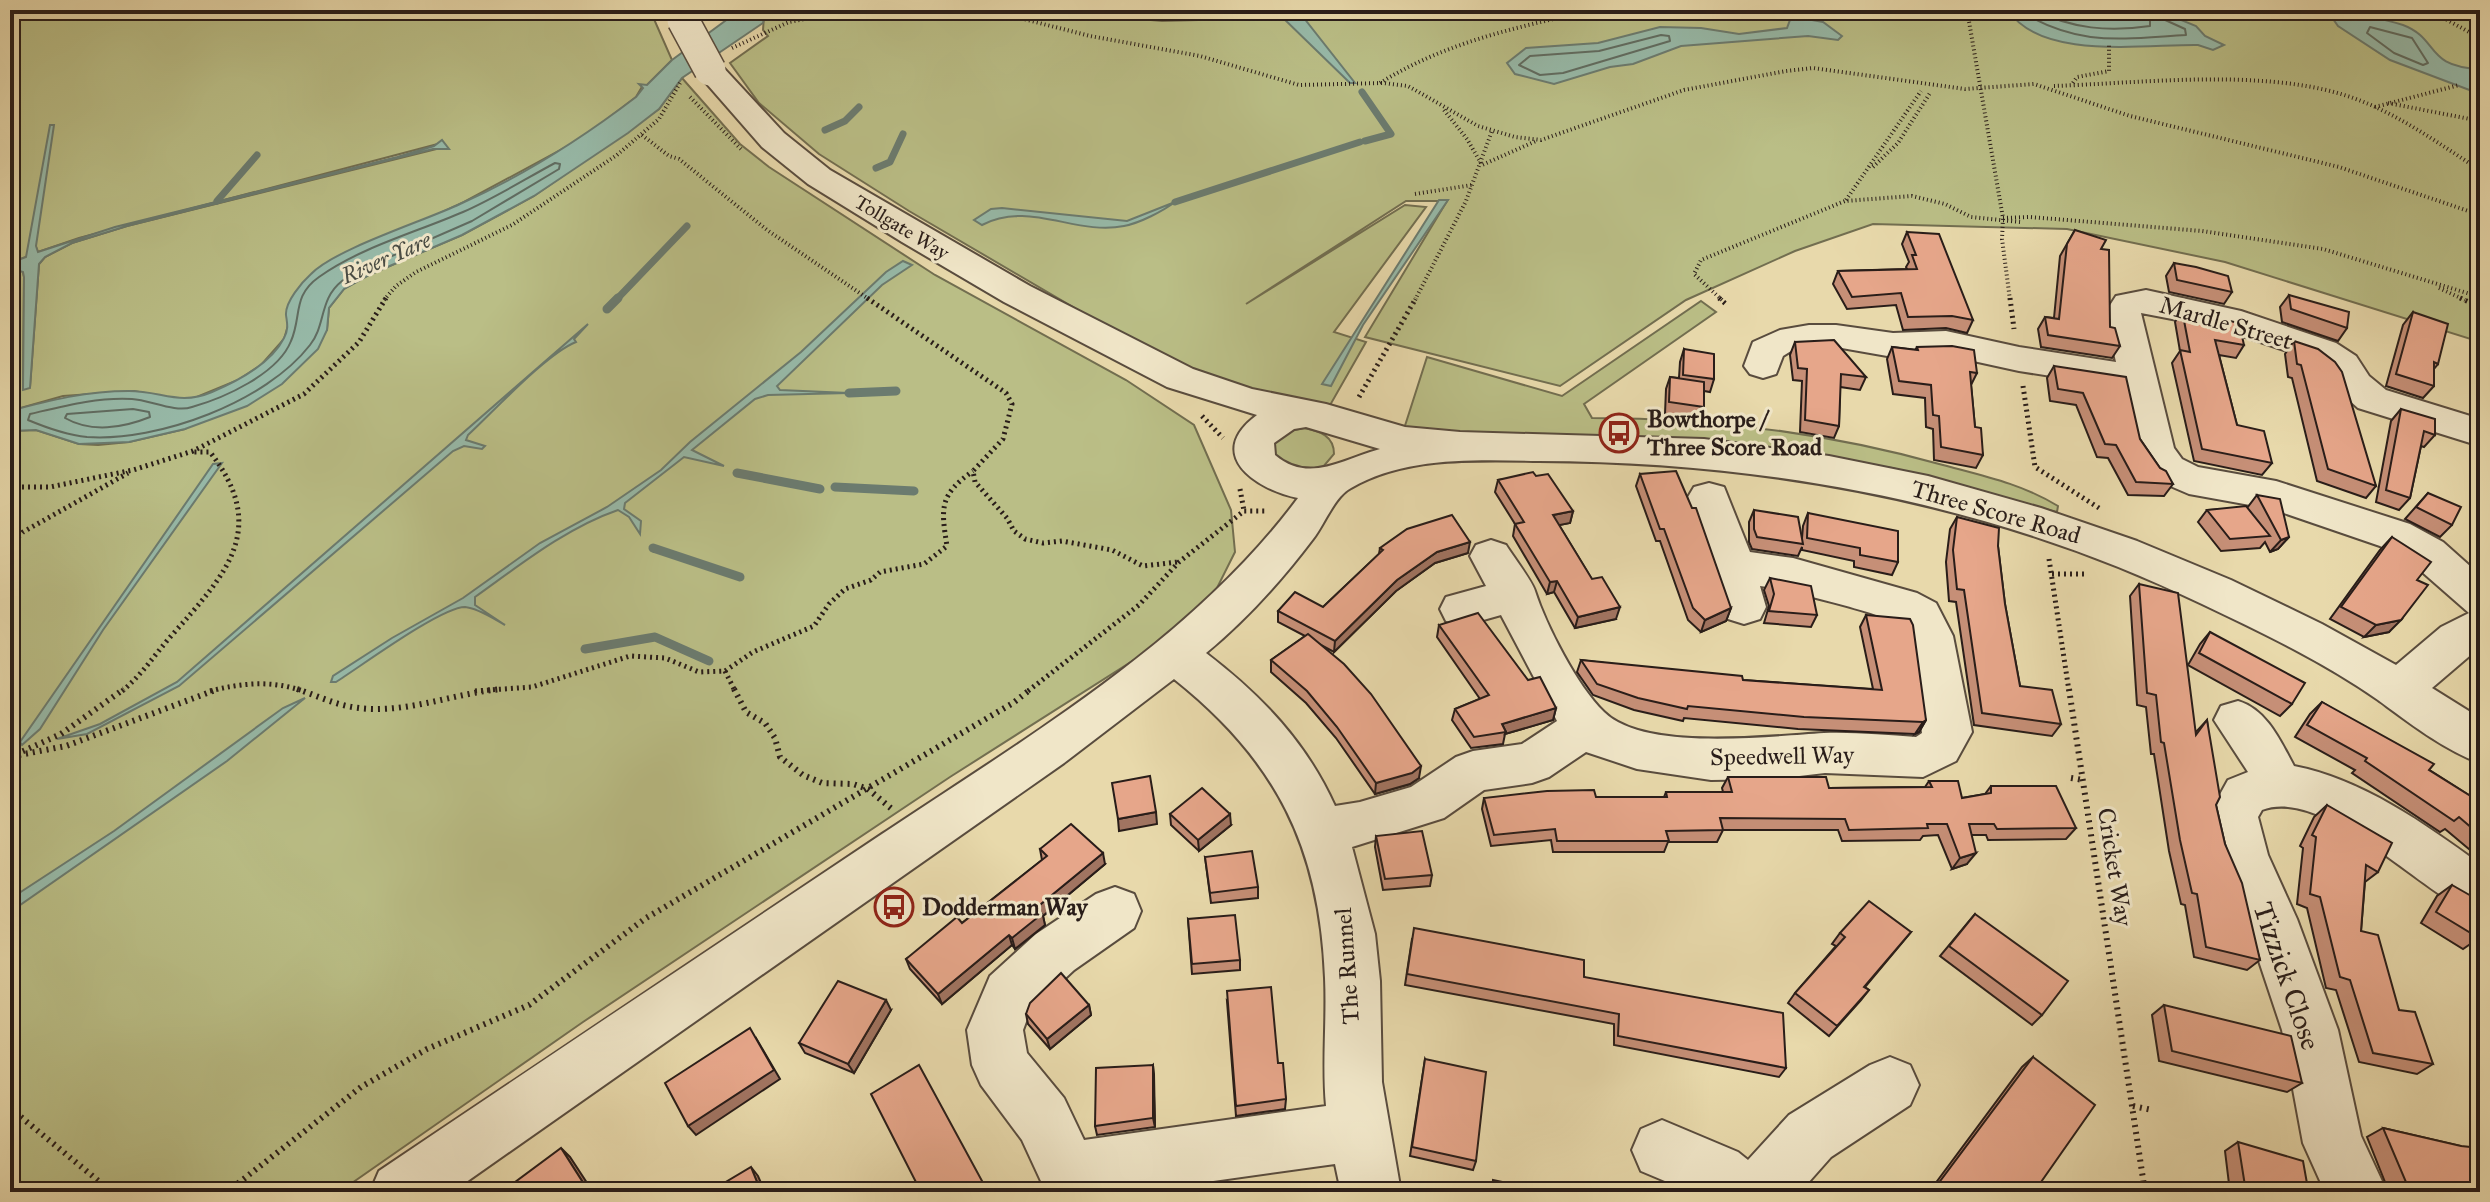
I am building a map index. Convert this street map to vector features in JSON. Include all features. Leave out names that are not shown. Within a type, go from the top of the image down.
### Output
[{"type":"street","name":"Tollgate Way","points":[[682,15],[710,70],[773,140],[819,177],[1017,294],[1180,378],[1245,400],[1324,418]]},
{"type":"street","name":"Mardle Street","points":[[2480,433],[2372,399],[2354,384],[2343,364],[2323,351],[2228,319],[2146,301],[2129,304],[2123,313],[2155,451],[2168,469],[2189,480],[2276,495],[2395,535],[2428,553],[2480,600]]},
{"type":"street","points":[[1763,366],[1766,350],[1780,342],[1809,336],[1836,336],[1893,345],[1946,343],[2019,359],[2136,377]]},
{"type":"street","name":"Tollgate Way","points":[[1180,378],[1221,408],[1258,455]]},
{"type":"street","name":"Three Score Road","points":[[1324,418],[1406,441],[1464,446],[1659,449],[1727,455],[1808,466],[1969,500],[2125,551],[2196,582],[2324,646],[2480,743]]},
{"type":"street","points":[[400,1192],[1047,749],[1211,624],[1297,530],[1337,478],[1353,463],[1356,448],[1353,438],[1324,418],[1273,422],[1261,430],[1258,455],[1271,511],[1267,562]]},
{"type":"street","name":"Three Score Road","points":[[1258,455],[1280,480],[1298,485],[1337,478],[1386,460],[1464,446]]},
{"type":"street","name":"Speedwell Way","points":[[1587,726],[1608,741],[1637,749],[1711,760],[1825,753],[1923,757],[1939,747],[1948,732],[1931,636],[1920,615],[1901,605],[1826,586],[1793,574],[1739,587],[1709,497]]},
{"type":"street","points":[[1322,830],[1360,824],[1426,803],[1473,771],[1532,763],[1587,726],[1565,698],[1515,594],[1491,556]]},
{"type":"street","points":[[1462,609],[1515,594]]},
{"type":"street","points":[[2399,691],[2439,654],[2467,632],[2480,627]]},
{"type":"street","name":"The Runnel","points":[[1174,654],[1246,714],[1280,755],[1322,830],[1344,901],[1353,973],[1352,1064],[1358,1132],[1371,1192]]},
{"type":"street","points":[[2238,720],[2263,753],[2278,784],[2316,794],[2377,821],[2480,894]]},
{"type":"street","name":"Tizzick Close","points":[[2278,784],[2245,795],[2233,816],[2242,855],[2271,919],[2310,1030],[2333,1143],[2357,1192]]},
{"type":"street","points":[[1115,911],[1055,952],[1009,994],[995,1030],[1001,1065],[1043,1119],[1068,1182],[1358,1132]]},
{"type":"street","points":[[1759,1192],[1810,1136],[1883,1090]]},
{"type":"street","points":[[1662,1150],[1717,1173],[1739,1192]]},
{"type":"path","points":[[829,12],[851,10]]},
{"type":"path","points":[[974,10],[1016,15],[1074,33],[1201,56],[1271,79],[1316,87],[1379,84],[1410,87],[1492,131],[1524,140],[1541,140]]},
{"type":"path","points":[[1379,84],[1435,52],[1486,35],[1593,10]]},
{"type":"path","points":[[1967,10],[2003,218],[2001,225]]},
{"type":"path","points":[[2409,10],[2439,18],[2480,38]]},
{"type":"path","points":[[2429,10],[2439,18]]},
{"type":"path","points":[[2072,84],[2077,77],[2109,71],[2109,43]]},
{"type":"path","points":[[1482,165],[1541,140],[1684,90],[1813,68],[1939,86],[1982,88],[2018,83],[2049,87],[2130,116],[2339,167],[2480,215]]},
{"type":"path","points":[[2049,87],[2229,80],[2280,83],[2343,94],[2401,119],[2480,170]]},
{"type":"path","points":[[2374,107],[2459,85]]},
{"type":"path","points":[[1845,201],[1921,91]]},
{"type":"path","points":[[1868,170],[1889,157],[1903,139],[1916,109],[1930,93]]},
{"type":"path","points":[[2388,103],[2480,121]]},
{"type":"path","points":[[1441,106],[1467,139],[1482,165]]},
{"type":"path","points":[[1324,418],[1353,406],[1409,313],[1473,185],[1492,131]]},
{"type":"path","points":[[10,757],[66,746],[203,693],[246,682],[288,686],[351,707],[389,709],[476,691],[532,687],[630,656],[665,658],[699,672],[725,671],[753,652],[814,626],[829,604],[845,589],[871,580],[880,572],[924,564],[947,546],[941,510],[956,483],[973,471],[1003,439],[1012,404],[1006,393],[767,230],[679,159],[669,156],[642,135]]},
{"type":"path","points":[[10,487],[50,487],[133,470],[193,451],[304,394],[359,342],[382,302],[396,286],[416,272],[512,225],[617,155]]},
{"type":"path","points":[[1415,194],[1473,185]]},
{"type":"path","points":[[1727,305],[1694,274],[1701,260],[1845,201],[1912,196],[1945,204],[1971,217],[2030,217],[2202,231],[2323,249],[2480,297]]},
{"type":"path","points":[[1963,208],[1971,217]]},
{"type":"path","points":[[2003,218],[2020,222]]},
{"type":"path","points":[[2427,281],[2480,307]]},
{"type":"path","points":[[19,755],[76,723],[140,675],[166,642],[194,614],[233,551],[241,523],[236,496],[227,473],[210,452],[193,451]]},
{"type":"path","points":[[10,546],[23,532],[133,470]]},
{"type":"path","points":[[973,471],[975,482],[1007,518],[1014,531],[1025,539],[1043,543],[1062,541],[1112,550],[1143,566],[1179,562]]},
{"type":"path","points":[[2054,481],[2102,510]]},
{"type":"path","points":[[227,1192],[361,1087],[427,1049],[529,1005],[646,918],[1013,703],[1139,605],[1179,562],[1244,511]]},
{"type":"path","name":"Cricket Way","points":[[2047,547],[2145,1192]]},
{"type":"path","points":[[2052,574],[2077,576],[2100,569]]},
{"type":"path","points":[[725,671],[746,712],[765,723],[775,738],[780,757],[803,775],[822,783],[853,784],[868,789],[888,804],[919,837]]},
{"type":"path","points":[[2071,778],[2083,780]]},
{"type":"path","points":[[2133,1106],[2152,1110]]},
{"type":"path","points":[[10,1108],[112,1192]]},
{"type":"green space","points":[[10,10],[650,10],[672,60],[647,85],[643,85],[636,97],[581,139],[464,202],[414,225],[289,322],[284,339],[261,365],[238,380],[187,401],[134,391],[63,396],[10,411],[10,268],[16,267],[24,277],[23,389],[30,387],[39,264],[45,257],[72,243],[127,226],[441,148],[438,144],[79,238],[38,252],[36,247],[26,257],[10,263]]},
{"type":"green space","points":[[773,10],[1098,10],[1117,17],[1162,21],[1419,14],[1431,10],[2480,10],[2480,342],[2225,262],[2067,229],[1873,224],[1795,251],[1686,300],[1560,386],[1365,337],[1447,201],[1406,201],[1246,304],[1405,205],[1426,207],[1334,332],[1366,342],[1329,407],[1260,394],[1213,380],[1131,341],[909,211],[819,154],[759,103],[730,63],[768,36],[763,30],[764,16]]},
{"type":"green space","points":[[682,78],[740,144],[769,167],[935,275],[1126,380],[1194,425],[1231,510],[1235,552],[1217,588],[1167,639],[950,777],[583,1022],[339,1192],[10,1192],[10,431],[36,430],[79,444],[98,445],[129,442],[185,429],[327,330],[329,308],[344,289],[371,274],[462,235],[534,196],[659,109]]},
{"type":"green space","points":[[1701,301],[1716,312],[1584,404],[1592,418],[1725,424],[1857,444],[2002,481],[2044,498],[2058,506],[2057,512],[1892,468],[1667,438],[1403,432],[1427,357],[1562,396]]},
{"type":"green space","points":[[1304,428],[1321,433],[1332,443],[1334,454],[1323,467],[1294,470],[1274,455],[1274,442],[1285,432]]},
{"type":"water","name":"River Yare","points":[[740,10],[772,10],[765,15],[763,23],[682,78],[659,109],[534,196],[462,235],[371,274],[344,289],[329,308],[327,330],[318,349],[282,384],[247,406],[185,429],[129,442],[79,444],[36,430],[10,431],[10,411],[54,400],[129,391],[190,398],[212,392],[243,377],[262,364],[278,347],[287,332],[286,310],[291,298],[303,282],[323,265],[359,245],[483,193],[551,156],[636,97],[643,88],[639,84],[647,85],[672,60]]},
{"type":"water","points":[[1100,10],[1318,10],[1300,13],[1355,83],[1350,83],[1279,14],[1167,19]]},
{"type":"water","points":[[2008,10],[2157,10],[2196,26],[2205,36],[2224,45],[2213,50],[2198,45],[2124,47],[2069,43],[2044,37],[2024,26]]},
{"type":"water","points":[[2310,10],[2381,19],[2403,25],[2415,31],[2441,58],[2462,67],[2480,69],[2480,94],[2390,60],[2338,26],[2333,19]]},
{"type":"water","points":[[1801,18],[1823,22],[1842,36],[1838,40],[1808,36],[1681,46],[1633,64],[1610,67],[1554,84],[1515,74],[1507,63],[1526,48],[1598,43],[1660,27],[1701,28],[1739,34],[1787,28],[1790,20]]},
{"type":"water","points":[[50,125],[54,125],[36,246],[38,252],[115,227],[397,157],[434,146],[442,140],[449,149],[433,149],[127,226],[72,243],[45,257],[39,264],[30,388],[23,390],[24,277],[23,272],[10,268],[10,263],[26,257]]},
{"type":"water","points":[[1439,200],[1448,200],[1363,325],[1331,386],[1322,384]]},
{"type":"water","points":[[1175,202],[1137,222],[1106,228],[1035,217],[1000,218],[982,225],[974,220],[991,209],[1002,208],[1127,221]]},
{"type":"water","points":[[903,261],[912,265],[882,285],[777,386],[780,390],[849,393],[768,395],[755,399],[692,450],[724,466],[684,457],[625,503],[624,509],[641,521],[640,534],[629,517],[618,510],[562,537],[475,597],[475,605],[505,625],[470,608],[454,610],[420,627],[336,682],[331,682],[333,676],[392,638],[463,598],[540,543],[607,507],[661,470],[690,442],[801,352],[886,272]]},
{"type":"water","points":[[588,324],[574,339],[576,342],[536,370],[468,435],[466,440],[485,446],[482,449],[464,446],[453,451],[179,686],[87,734],[57,739],[100,724],[177,682]]},
{"type":"water","points":[[222,463],[103,630],[40,729],[22,745],[20,742],[213,464]]},
{"type":"water","points":[[305,698],[227,761],[10,912],[10,899],[114,831],[283,708]]},
{"type":"building","points":[[2075,230],[2106,240],[2101,249],[2109,250],[2110,327],[2115,328],[2120,346],[2048,335],[2045,317],[2059,319],[2067,244]]},
{"type":"building","points":[[1907,232],[1939,234],[1973,320],[1952,316],[1908,317],[1901,293],[1852,297],[1838,271],[1917,269],[1912,255],[1916,255]]},
{"type":"building","points":[[2174,263],[2228,276],[2232,292],[2177,280]]},
{"type":"building","points":[[2289,295],[2349,312],[2347,328],[2291,309]]},
{"type":"building","points":[[2182,310],[2239,323],[2244,345],[2215,340],[2237,425],[2264,431],[2272,463],[2202,449],[2180,350],[2190,352]]},
{"type":"building","points":[[2413,312],[2448,324],[2438,364],[2434,362],[2434,386],[2396,374]]},
{"type":"building","points":[[1834,340],[1866,377],[1841,374],[1839,426],[1805,420],[1807,369],[1798,368],[1795,342]]},
{"type":"building","points":[[2294,341],[2318,349],[2342,372],[2376,486],[2328,469],[2301,365],[2297,364]]},
{"type":"building","points":[[1952,346],[1974,350],[1977,373],[1970,372],[1975,427],[1981,428],[1983,455],[1941,447],[1939,416],[1933,415],[1931,385],[1899,381],[1892,347],[1918,350],[1917,347]]},
{"type":"building","points":[[1684,349],[1714,354],[1714,379],[1683,375]]},
{"type":"building","points":[[2054,366],[2126,377],[2140,439],[2173,484],[2136,482],[2116,445],[2105,444],[2083,393],[2058,389]]},
{"type":"building","points":[[1670,377],[1704,382],[1704,407],[1669,402]]},
{"type":"building","points":[[2401,409],[2435,419],[2435,435],[2424,431],[2410,498],[2386,490]]},
{"type":"building","points":[[1676,471],[1692,508],[1696,508],[1731,608],[1705,620],[1693,608],[1640,474]]},
{"type":"building","points":[[1533,472],[1536,476],[1548,474],[1573,511],[1553,515],[1592,579],[1602,577],[1620,607],[1578,617],[1557,581],[1550,582],[1515,524],[1524,522],[1498,480]]},
{"type":"building","points":[[2428,493],[2461,507],[2452,525],[2416,507]]},
{"type":"building","points":[[2257,495],[2280,499],[2289,537],[2281,540]]},
{"type":"building","points":[[2246,506],[2270,536],[2230,539],[2207,510]]},
{"type":"building","points":[[1754,510],[1798,517],[1803,544],[1757,537]]},
{"type":"building","points":[[1808,513],[1898,531],[1898,562],[1860,555],[1860,548],[1807,538]]},
{"type":"building","points":[[1452,515],[1470,542],[1437,552],[1397,580],[1335,641],[1278,611],[1295,592],[1323,607],[1383,550],[1380,548],[1407,529]]},
{"type":"building","points":[[1957,517],[1999,528],[1998,546],[2005,604],[2020,686],[2052,690],[2061,724],[1982,713],[1964,590],[1957,589],[1953,550]]},
{"type":"building","points":[[2392,537],[2431,562],[2417,580],[2428,585],[2401,620],[2376,625],[2341,607]]},
{"type":"building","points":[[1770,578],[1811,586],[1817,615],[1769,611],[1774,594]]},
{"type":"building","points":[[2139,584],[2178,593],[2196,735],[2207,720],[2220,797],[2216,805],[2225,844],[2242,883],[2260,960],[2206,947],[2197,894],[2192,893],[2180,840],[2164,743],[2161,742],[2156,695],[2147,693]]},
{"type":"building","points":[[1478,613],[1528,680],[1540,677],[1556,708],[1502,724],[1506,732],[1474,737],[1455,709],[1489,695],[1439,625]]},
{"type":"building","points":[[1866,615],[1910,619],[1926,720],[1923,722],[1804,717],[1688,706],[1687,709],[1638,698],[1597,684],[1581,660],[1742,676],[1743,680],[1882,690]]},
{"type":"building","points":[[2210,632],[2305,683],[2292,704],[2199,653]]},
{"type":"building","points":[[1308,634],[1344,664],[1371,694],[1421,766],[1412,773],[1376,783],[1337,727],[1307,691],[1271,660]]},
{"type":"building","points":[[2322,702],[2434,764],[2429,770],[2480,802],[2480,835],[2459,817],[2454,821],[2365,761],[2367,758],[2307,725]]},
{"type":"building","points":[[1150,776],[1156,812],[1118,819],[1112,783]]},
{"type":"building","points":[[1728,777],[1826,777],[1829,788],[1932,787],[1929,781],[1958,781],[1962,798],[1991,793],[1991,786],[2056,786],[2076,828],[1997,829],[1994,824],[1969,824],[1976,853],[1960,858],[1947,824],[1927,824],[1928,828],[1849,830],[1845,819],[1720,818],[1723,830],[1666,831],[1669,841],[1557,841],[1555,829],[1494,835],[1484,798],[1547,791],[1594,790],[1596,797],[1667,797],[1666,792],[1732,792]]},
{"type":"building","points":[[1202,788],[1230,814],[1198,840],[1170,814]]},
{"type":"building","points":[[2327,805],[2392,843],[2378,872],[2366,865],[2361,931],[2378,935],[2399,1010],[2415,1012],[2433,1064],[2373,1053],[2350,980],[2340,977],[2320,897],[2310,894],[2316,837],[2312,835]]},
{"type":"building","points":[[1071,824],[1103,853],[1036,908],[1042,914],[1012,938],[1009,935],[938,994],[906,959],[957,917],[962,923],[1047,856],[1040,849]]},
{"type":"building","points":[[1422,831],[1432,875],[1385,879],[1376,836]]},
{"type":"building","points":[[1252,851],[1258,887],[1210,893],[1205,857]]},
{"type":"building","points":[[2452,885],[2480,901],[2479,938],[2436,912]]},
{"type":"building","points":[[1869,901],[1911,932],[1864,987],[1869,990],[1837,1026],[1795,993],[1845,937],[1840,933]]},
{"type":"building","points":[[1975,914],[2068,981],[2042,1015],[1949,946]]},
{"type":"building","points":[[1235,915],[1240,960],[1192,964],[1188,919]]},
{"type":"building","points":[[1414,928],[1584,960],[1584,977],[1783,1013],[1786,1068],[1618,1036],[1619,1014],[1407,974]]},
{"type":"building","points":[[1061,973],[1089,1005],[1047,1039],[1026,1014],[1030,1003]]},
{"type":"building","points":[[838,981],[886,1000],[848,1064],[799,1043]]},
{"type":"building","points":[[1271,987],[1278,1063],[1283,1063],[1286,1099],[1236,1106],[1227,991]]},
{"type":"building","points":[[2164,1005],[2291,1036],[2302,1083],[2172,1051]]},
{"type":"building","points":[[750,1028],[774,1070],[688,1126],[665,1083]]},
{"type":"building","points":[[2033,1057],[2095,1105],[2034,1192],[1932,1192]]},
{"type":"building","points":[[1425,1059],[1486,1072],[1476,1161],[1412,1147]]},
{"type":"building","points":[[919,1065],[988,1192],[921,1192],[871,1094]]},
{"type":"building","points":[[1153,1065],[1153,1118],[1095,1126],[1096,1068]]},
{"type":"building","points":[[2383,1128],[2480,1148],[2480,1192],[2402,1192],[2400,1187],[2405,1186],[2406,1182]]},
{"type":"building","points":[[2238,1142],[2303,1161],[2308,1189],[2318,1192],[2246,1192]]},
{"type":"building","points":[[561,1148],[589,1192],[509,1192],[507,1188]]},
{"type":"building","points":[[751,1167],[761,1192],[709,1192]]},
{"type":"building","points":[[1493,1180],[1549,1192],[1492,1192]]},
{"type":"building","points":[[1875,1183],[1885,1192],[1868,1192]]},
{"type":"waterway","points":[[1362,92],[1391,134],[1365,141]]},
{"type":"waterway","points":[[825,130],[845,121],[859,107]]},
{"type":"waterway","points":[[876,168],[890,162],[903,134]]},
{"type":"waterway","points":[[1175,202],[1360,142]]},
{"type":"waterway","points":[[217,201],[257,155]]},
{"type":"waterway","points":[[616,300],[687,226]]},
{"type":"waterway","points":[[607,309],[616,300]]},
{"type":"waterway","points":[[849,393],[896,391]]},
{"type":"waterway","points":[[737,473],[820,489]]},
{"type":"waterway","points":[[835,487],[914,491]]},
{"type":"waterway","points":[[653,548],[740,577]]},
{"type":"waterway","points":[[585,649],[655,637],[709,661]]},
{"type":"place","name":"Bowthorpe / Three Score Road","points":[[1619,433]]},
{"type":"place","name":"Dodderman Way","points":[[894,907]]}]
